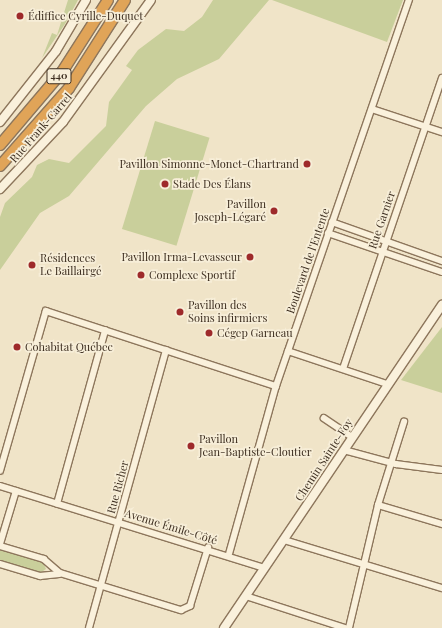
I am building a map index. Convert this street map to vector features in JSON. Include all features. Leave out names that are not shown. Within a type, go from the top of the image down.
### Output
[{"type":"highway","name":"440","points":[[0,145],[62,72],[108,0]]},
{"type":"highway","name":"440","points":[[0,166],[69,88],[125,0]]},
{"type":"main road","points":[[0,122],[56,51],[86,0]]},
{"type":"main road","name":"Rue Frank-Carrel","points":[[0,189],[63,122],[151,0]]},
{"type":"main road","name":"Chemin Sainte-Foy","points":[[224,628],[266,568],[387,384],[442,305]]},
{"type":"street","name":"Boulevard de l'Entente","points":[[229,554],[276,386],[409,0]]},
{"type":"street","name":"Rue Garnier","points":[[343,369],[442,78]]},
{"type":"street","points":[[372,109],[442,132]]},
{"type":"street","points":[[332,222],[442,261]]},
{"type":"street","points":[[328,233],[442,272]]},
{"type":"street","points":[[0,471],[46,311],[276,386]]},
{"type":"street","points":[[57,504],[105,331]]},
{"type":"street","name":"Rue Richer","points":[[89,628],[166,350]]},
{"type":"street","points":[[288,351],[387,384]]},
{"type":"street","points":[[324,418],[352,437]]},
{"type":"street","points":[[348,628],[365,564],[378,505],[404,422]]},
{"type":"street","points":[[344,450],[390,463],[442,470]]},
{"type":"street","name":"Avenue Émile-Côté","points":[[0,486],[229,554],[266,568]]},
{"type":"street","points":[[16,491],[0,545],[44,559],[60,574]]},
{"type":"street","points":[[378,505],[442,524]]},
{"type":"street","points":[[284,540],[442,588]]},
{"type":"street","points":[[0,564],[40,576],[60,574],[184,610],[190,606],[208,548]]},
{"type":"street","points":[[246,596],[345,628]]},
{"type":"green space","points":[[68,0],[78,0],[65,24],[42,58],[52,33],[57,35]]},
{"type":"green space","points":[[213,0],[269,0],[219,59],[177,79],[146,106],[69,196],[40,213],[0,270],[0,217],[5,203],[32,177],[37,165],[49,159],[69,163],[106,126],[109,102],[132,70],[126,66],[138,50],[166,29],[184,31],[202,17]]},
{"type":"green space","points":[[272,0],[403,0],[387,42]]},
{"type":"green space","name":"Stade Des Élans","points":[[155,121],[210,138],[176,246],[122,229]]},
{"type":"green space","points":[[442,327],[442,393],[401,380]]},
{"type":"green space","points":[[0,549],[43,562],[46,569],[40,573],[0,561]]},
{"type":"place","name":"Édiffice Cyrille-Duquet","points":[[20,16]]},
{"type":"place","name":"Pavillon Simonne-Monet-Chartrand","points":[[307,164]]},
{"type":"place","name":"Stade Des Élans","points":[[165,184]]},
{"type":"place","name":"Pavillon Joseph-Légaré","points":[[274,211]]},
{"type":"place","name":"Pavillon Irma-Levasseur","points":[[250,257]]},
{"type":"place","name":"Résidences Le Baillairgé","points":[[32,265]]},
{"type":"place","name":"Complexe Sportif","points":[[141,275]]},
{"type":"place","name":"Pavillon des Soins infirmiers","points":[[180,312]]},
{"type":"place","name":"Cégep Garneau","points":[[209,333]]},
{"type":"place","name":"Cohabitat Québec","points":[[17,347]]},
{"type":"place","name":"Pavillon Jean-Baptiste-Cloutier","points":[[191,446]]}]
